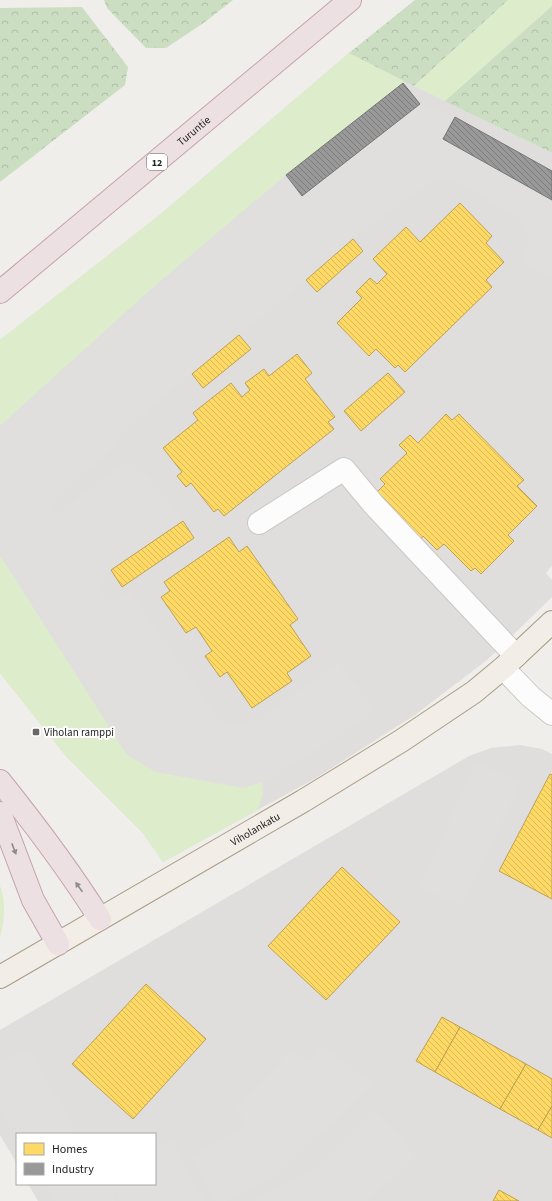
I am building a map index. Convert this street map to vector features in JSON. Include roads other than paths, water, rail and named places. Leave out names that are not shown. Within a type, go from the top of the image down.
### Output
[{"type":"highway","name":"Turuntie","points":[[0,292],[350,0]]},
{"type":"highway","points":[[0,781],[40,831],[86,897],[100,920]]},
{"type":"highway","points":[[0,813],[33,900],[58,944]]},
{"type":"main road","name":"Viholankatu","points":[[0,977],[303,801],[402,741],[474,692],[510,662],[552,622]]},
{"type":"street","points":[[258,523],[344,469],[510,662],[531,697],[552,714]]},
{"type":"place","name":"Viholan ramppi","points":[[36,732]]}]
